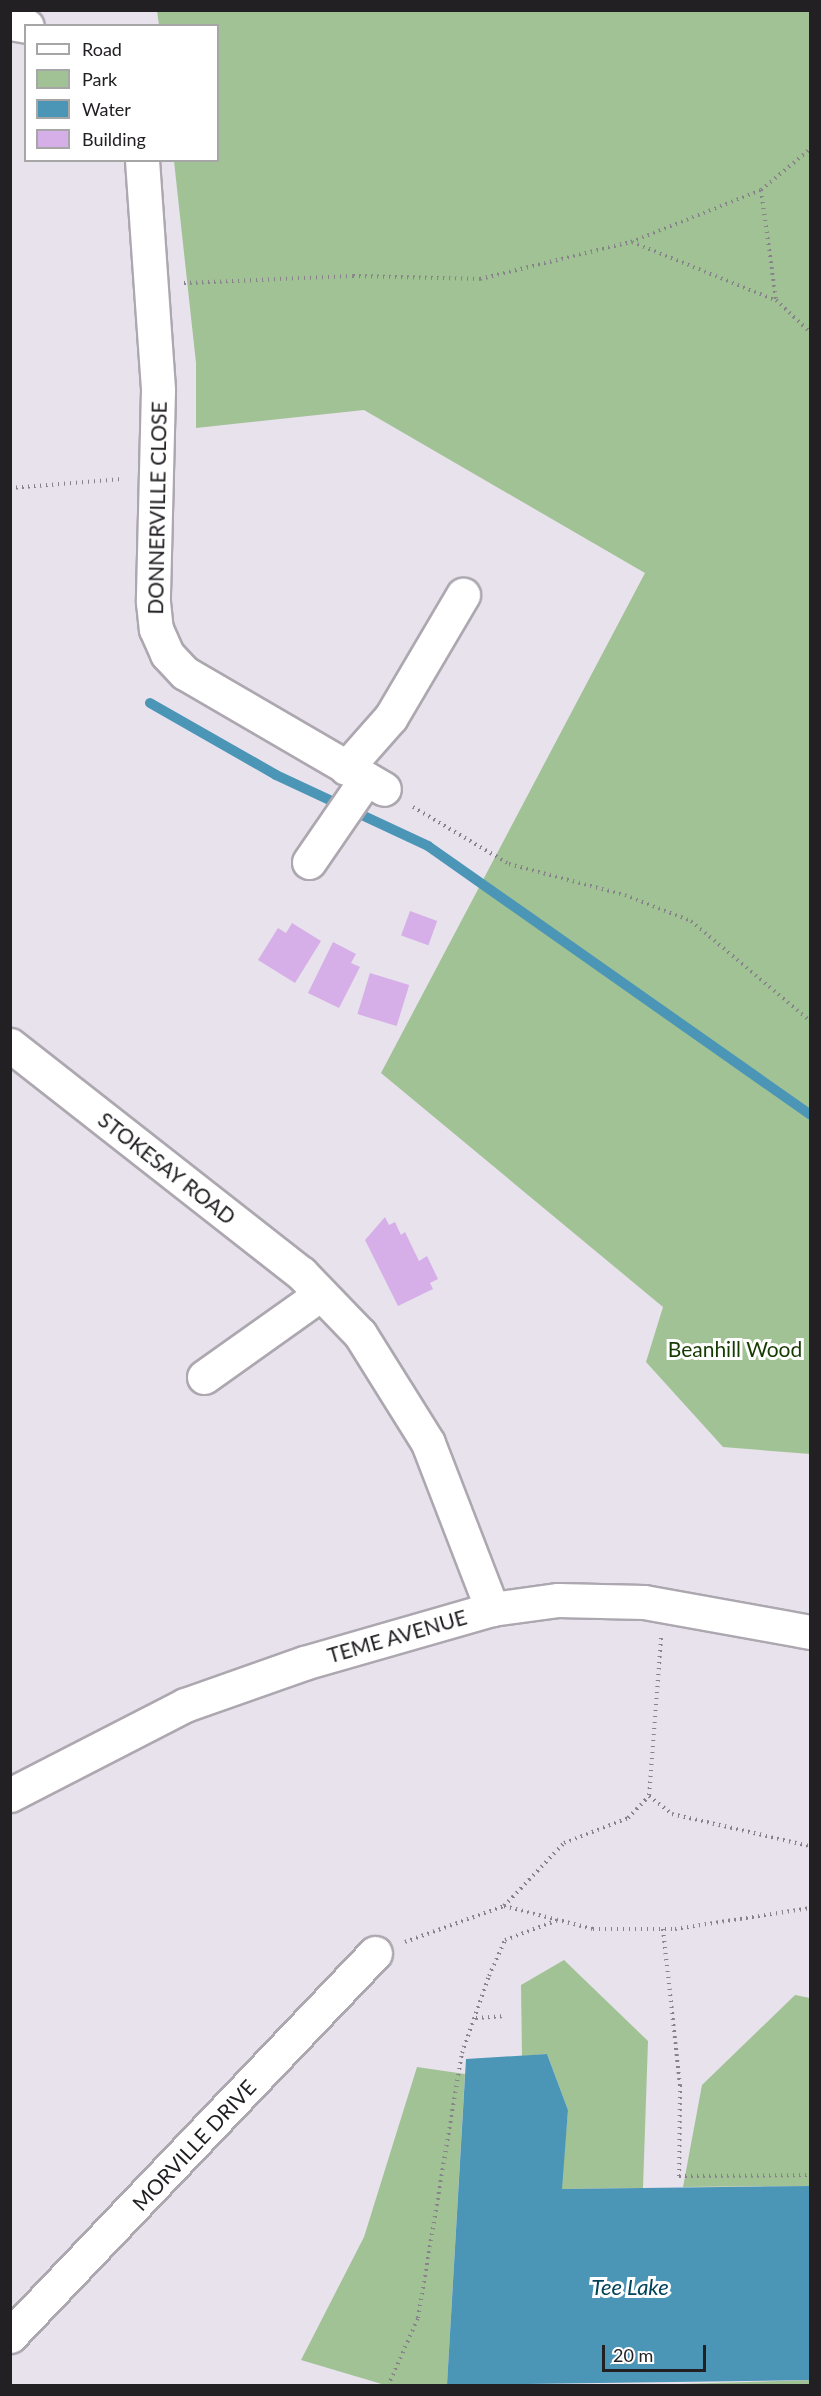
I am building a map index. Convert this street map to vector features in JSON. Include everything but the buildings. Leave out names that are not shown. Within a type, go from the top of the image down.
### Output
[{"type":"street","name":"DONNERVILLE CLOSE","points":[[142,162],[158,390],[153,602],[167,654],[211,690],[364,781]]},
{"type":"street","points":[[309,862],[364,781],[391,717],[463,596]]},
{"type":"street","name":"STOKESAY ROAD","points":[[15,1057],[301,1273],[360,1334],[428,1443],[492,1609]]},
{"type":"street","points":[[204,1377],[321,1294]]},
{"type":"street","name":"TEME AVENUE","points":[[11,1794],[185,1705],[304,1663],[492,1609],[558,1600],[663,1606],[810,1632]]},
{"type":"street","name":"MORVILLE DRIVE","points":[[10,2336],[375,1953]]},
{"type":"path","points":[[152,284],[353,276],[480,279],[631,242],[761,190],[810,149]]},
{"type":"path","points":[[761,190],[776,300]]},
{"type":"path","points":[[631,242],[776,300],[810,332]]},
{"type":"path","points":[[10,488],[155,477]]},
{"type":"path","points":[[364,781],[509,864],[625,895],[691,921],[810,1021]]},
{"type":"path","points":[[375,1953],[504,1906],[564,1843],[628,1818],[649,1796],[663,1606]]},
{"type":"path","points":[[649,1796],[672,1814],[810,1846]]},
{"type":"path","points":[[504,1906],[593,1929],[663,1929],[810,1908]]},
{"type":"path","points":[[388,2385],[418,2318],[462,2053],[505,1940],[558,1920]]},
{"type":"path","points":[[663,1929],[680,2085],[679,2176],[810,2175]]},
{"type":"path","points":[[476,2018],[505,2016]]},
{"type":"green space","name":"Beanhill Wood","points":[[157,11],[810,11],[810,1454],[723,1447],[646,1362],[663,1307],[381,1073],[645,573],[364,410],[196,428],[196,363],[174,162],[219,162],[219,24],[159,24]]},
{"type":"green space","points":[[564,1960],[648,2041],[643,2188],[561,2189],[568,2110],[547,2054],[522,2056],[521,1985]]},
{"type":"green space","points":[[795,1995],[810,1998],[810,2186],[683,2187],[702,2085]]},
{"type":"green space","points":[[417,2067],[465,2074],[447,2385],[385,2385],[301,2360],[364,2237]]},
{"type":"green space","points":[[810,2380],[810,2386],[611,2386]]},
{"type":"water","name":"Tee Lake","points":[[547,2054],[568,2110],[562,2189],[810,2186],[810,2380],[447,2385],[466,2059]]},
{"type":"waterway","points":[[150,703],[276,775],[428,846],[810,1114]]}]
